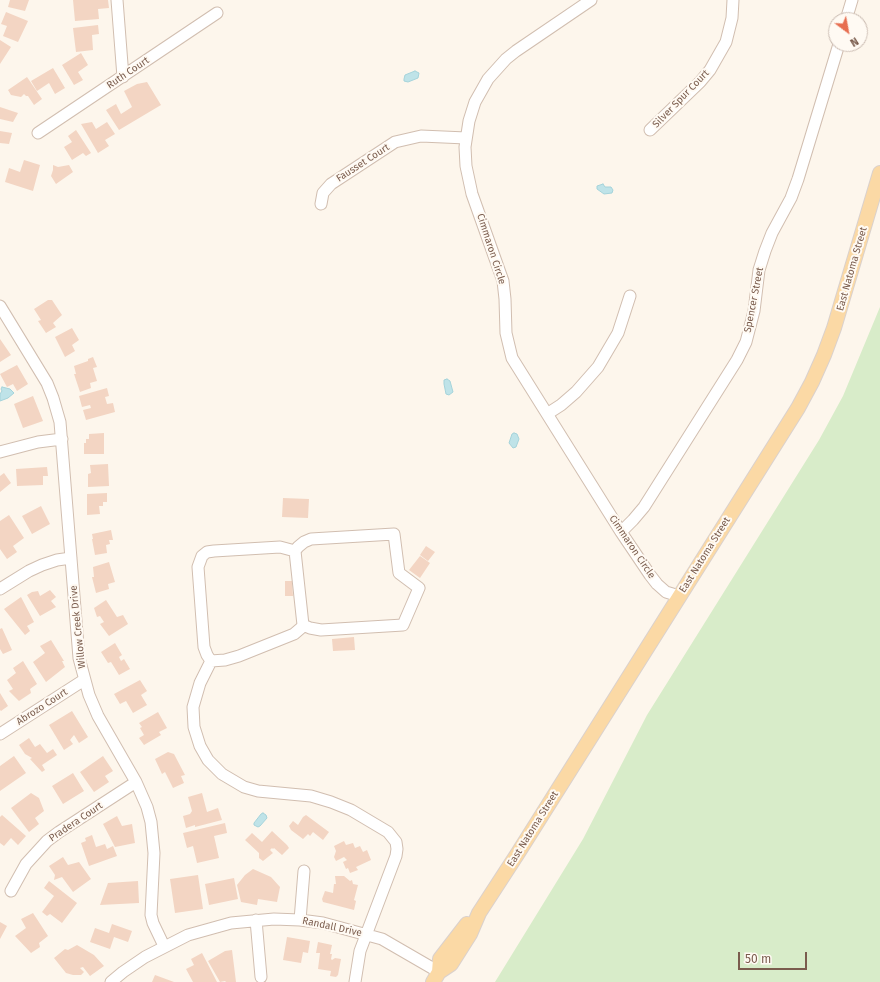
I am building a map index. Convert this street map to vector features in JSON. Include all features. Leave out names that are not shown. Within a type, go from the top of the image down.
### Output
[{"type":"main road","name":"East Natoma Street","points":[[436,977],[451,964],[470,934],[479,913],[798,408],[812,382],[834,328],[880,173]]},
{"type":"street","points":[[117,0],[123,77]]},
{"type":"street","name":"Cimmaron Circle","points":[[591,0],[516,51],[496,68],[481,90],[469,121],[466,138],[466,166],[468,179],[503,281],[506,333],[514,362],[621,532],[657,584],[666,592],[679,596]]},
{"type":"street","name":"Silver Spur Court","points":[[650,130],[700,82],[719,56],[727,38],[732,18],[733,0]]},
{"type":"street","points":[[848,12],[852,0]]},
{"type":"street","name":"Ruth Court","points":[[38,133],[217,13]]},
{"type":"street","name":"Spencer Street","points":[[621,532],[644,507],[737,360],[746,342],[754,311],[759,270],[772,232],[791,198],[798,179],[837,52]]},
{"type":"street","name":"Fausset Court","points":[[321,204],[323,193],[330,184],[395,142],[421,136],[466,138]]},
{"type":"street","points":[[547,414],[561,405],[576,392],[598,367],[618,333],[630,296]]},
{"type":"street","name":"Willow Creek Drive","points":[[0,306],[47,383],[60,422],[78,642],[84,680],[98,716],[136,782],[147,807],[151,822],[154,853],[151,914],[153,923],[164,946]]},
{"type":"street","points":[[0,452],[38,442],[62,439]]},
{"type":"street","points":[[295,551],[304,542],[311,539],[394,534],[399,573],[419,588],[403,625],[321,630],[303,625]]},
{"type":"street","points":[[212,661],[207,655],[204,640],[198,567],[202,556],[208,552],[214,551],[280,547],[295,551]]},
{"type":"street","points":[[212,661],[225,660],[239,656],[298,632],[303,625],[295,551]]},
{"type":"street","points":[[0,589],[29,571],[42,565],[57,560],[71,558]]},
{"type":"street","points":[[212,661],[200,683],[193,707],[193,717],[196,737],[208,760],[214,767],[222,774],[244,787],[258,791],[311,796],[351,810],[388,832],[396,842],[396,856],[360,951],[355,982]]},
{"type":"street","name":"Abrozo Court","points":[[0,734],[84,680]]},
{"type":"street","name":"Pradera Court","points":[[11,890],[26,864],[47,841],[136,782]]},
{"type":"street","points":[[300,920],[304,871]]},
{"type":"street","points":[[256,920],[261,977]]},
{"type":"street","name":"Randall Drive","points":[[111,982],[145,956],[188,935],[231,923],[256,920],[300,920],[323,923],[382,939],[436,977]]},
{"type":"green space","points":[[880,307],[880,982],[495,982],[583,839],[647,715],[819,440],[843,396]]},
{"type":"water","points":[[415,71],[419,73],[418,78],[408,82],[404,81],[405,75]]},
{"type":"water","points":[[603,184],[605,187],[611,187],[613,190],[612,193],[604,194],[597,189],[597,186]]},
{"type":"water","points":[[447,379],[450,381],[453,392],[449,395],[446,394],[444,384],[444,380]]},
{"type":"water","points":[[2,387],[10,389],[14,393],[8,398],[0,401],[0,394]]},
{"type":"water","points":[[512,434],[517,434],[519,439],[516,447],[513,448],[509,443]]},
{"type":"water","points":[[263,813],[267,818],[260,826],[258,827],[254,825],[254,823]]},
{"type":"building","points":[[10,0],[29,0],[25,11],[8,7]]},
{"type":"building","points":[[73,0],[108,0],[109,8],[98,9],[99,19],[75,21]]},
{"type":"building","points":[[6,12],[28,21],[18,42],[3,36],[7,26],[1,24]]},
{"type":"building","points":[[98,25],[99,34],[92,35],[93,50],[76,52],[73,28]]},
{"type":"building","points":[[0,40],[11,47],[0,64]]},
{"type":"building","points":[[81,53],[88,65],[78,72],[83,80],[74,85],[62,65]]},
{"type":"building","points":[[53,68],[65,88],[55,94],[49,83],[37,91],[31,81]]},
{"type":"building","points":[[27,77],[42,99],[34,105],[28,96],[24,94],[21,97],[11,95],[8,90]]},
{"type":"building","points":[[147,82],[161,105],[119,130],[106,110],[116,104],[121,114],[132,107],[124,91],[137,84]]},
{"type":"building","points":[[0,107],[18,113],[13,122],[0,119]]},
{"type":"building","points":[[92,122],[96,129],[107,122],[115,134],[105,140],[109,146],[98,153],[81,124]]},
{"type":"building","points":[[76,130],[91,153],[86,156],[83,153],[72,160],[64,147],[72,142],[68,136]]},
{"type":"building","points":[[0,131],[12,133],[9,144],[0,143]]},
{"type":"building","points":[[24,160],[40,165],[33,191],[5,182],[9,168],[20,172]]},
{"type":"building","points":[[53,165],[58,167],[69,165],[73,172],[56,184],[51,176]]},
{"type":"building","points":[[48,300],[52,300],[62,315],[53,323],[56,327],[46,333],[38,321],[41,320],[34,309]]},
{"type":"building","points":[[72,328],[79,340],[72,345],[75,351],[65,357],[55,337]]},
{"type":"building","points":[[0,339],[11,355],[0,362]]},
{"type":"building","points":[[93,357],[97,367],[93,368],[97,381],[90,383],[91,388],[80,392],[74,374],[76,374],[74,366],[88,361],[88,359]]},
{"type":"building","points":[[17,365],[28,384],[17,391],[13,384],[7,387],[0,374]]},
{"type":"building","points":[[107,388],[109,396],[105,397],[107,404],[113,403],[115,412],[86,420],[83,410],[91,408],[90,405],[82,407],[79,396]]},
{"type":"building","points":[[33,396],[43,421],[23,428],[14,404]]},
{"type":"building","points":[[104,433],[104,454],[84,454],[84,443],[86,443],[86,439],[89,439],[89,434]]},
{"type":"building","points":[[108,464],[109,486],[88,487],[88,474],[91,473],[90,465]]},
{"type":"building","points":[[47,467],[48,476],[43,476],[43,485],[17,486],[16,469]]},
{"type":"building","points":[[4,473],[11,483],[0,492],[0,476]]},
{"type":"building","points":[[107,493],[107,502],[103,502],[103,506],[99,506],[100,514],[87,515],[87,494]]},
{"type":"building","points":[[283,498],[309,499],[308,518],[282,517]]},
{"type":"building","points":[[41,506],[50,524],[32,534],[22,516]]},
{"type":"building","points":[[9,515],[24,538],[13,546],[17,552],[7,559],[0,549],[0,521]]},
{"type":"building","points":[[111,530],[113,540],[109,540],[110,544],[106,545],[107,553],[95,555],[92,534]]},
{"type":"building","points":[[426,546],[435,552],[428,561],[420,555]]},
{"type":"building","points":[[420,556],[430,563],[420,578],[409,570]]},
{"type":"building","points":[[109,562],[115,582],[108,584],[109,589],[96,593],[92,577],[94,577],[93,567]]},
{"type":"building","points":[[285,581],[292,581],[293,596],[285,596]]},
{"type":"building","points":[[50,590],[56,597],[51,601],[56,607],[40,616],[27,595],[38,591],[40,596]]},
{"type":"building","points":[[21,597],[34,622],[27,626],[30,631],[25,635],[4,609]]},
{"type":"building","points":[[106,600],[117,617],[123,615],[128,624],[109,636],[100,624],[104,622],[100,616],[97,617],[94,608]]},
{"type":"building","points":[[2,628],[12,650],[3,654],[0,649],[0,629]]},
{"type":"building","points":[[354,637],[355,650],[333,651],[332,639]]},
{"type":"building","points":[[51,640],[64,661],[62,661],[65,667],[46,682],[33,662],[45,653],[40,646]]},
{"type":"building","points":[[115,643],[122,655],[119,657],[121,661],[124,659],[130,669],[119,675],[111,662],[108,663],[101,652]]},
{"type":"building","points":[[23,661],[37,684],[30,689],[31,693],[19,701],[9,691],[13,689],[7,680],[16,673],[13,668]]},
{"type":"building","points":[[140,680],[147,691],[141,695],[147,705],[133,713],[126,701],[120,704],[114,694]]},
{"type":"building","points":[[0,693],[8,706],[1,711],[0,710]]},
{"type":"building","points":[[72,711],[88,737],[79,743],[74,735],[70,740],[73,744],[64,750],[49,725]]},
{"type":"building","points":[[158,712],[167,728],[159,732],[161,735],[144,745],[139,738],[144,735],[140,728],[142,727],[139,723]]},
{"type":"building","points":[[29,738],[35,747],[40,744],[47,753],[53,749],[57,755],[42,765],[45,770],[42,772],[30,759],[32,758],[25,754],[19,745]]},
{"type":"building","points":[[168,752],[174,754],[185,775],[181,776],[184,783],[173,788],[165,772],[162,774],[155,759]]},
{"type":"building","points":[[14,756],[26,773],[0,791],[0,766]]},
{"type":"building","points":[[103,756],[113,771],[105,776],[109,782],[94,792],[80,772]]},
{"type":"building","points":[[73,773],[84,791],[63,804],[52,786]]},
{"type":"building","points":[[31,793],[39,798],[44,811],[35,818],[39,824],[29,832],[11,808]]},
{"type":"building","points":[[202,793],[207,812],[218,808],[222,820],[186,828],[183,816],[190,814],[192,811],[188,797]]},
{"type":"building","points":[[2,815],[26,836],[18,845],[11,838],[4,846],[0,843],[0,817]]},
{"type":"building","points":[[306,815],[329,832],[323,840],[313,832],[310,836],[308,834],[303,839],[291,830],[289,826],[293,821],[298,825]]},
{"type":"building","points":[[117,816],[122,826],[132,824],[135,843],[115,847],[103,824]]},
{"type":"building","points":[[225,823],[227,833],[214,836],[219,858],[197,863],[193,846],[187,848],[183,833]]},
{"type":"building","points":[[272,831],[289,848],[282,855],[272,848],[270,850],[273,853],[263,861],[259,858],[259,853],[245,840],[252,833],[262,842]]},
{"type":"building","points":[[92,835],[96,847],[105,844],[107,849],[113,846],[117,856],[89,866],[81,843],[86,841],[85,838]]},
{"type":"building","points":[[344,841],[346,845],[353,843],[355,848],[360,846],[363,852],[367,850],[371,860],[356,867],[358,870],[350,873],[348,868],[346,869],[343,862],[347,860],[344,857],[336,861],[334,857],[336,851],[334,846]]},
{"type":"building","points":[[63,857],[68,865],[79,862],[91,879],[73,892],[62,877],[54,880],[55,875],[49,866]]},
{"type":"building","points":[[253,869],[271,877],[280,887],[277,902],[258,899],[257,905],[241,902],[237,885],[245,875]]},
{"type":"building","points":[[198,875],[203,909],[175,913],[170,879]]},
{"type":"building","points":[[335,876],[344,876],[350,881],[352,880],[353,884],[358,885],[354,900],[356,901],[354,910],[323,902],[322,899],[325,891],[333,893],[334,884],[336,884]]},
{"type":"building","points":[[234,878],[238,899],[209,905],[205,884]]},
{"type":"building","points":[[49,881],[77,903],[62,923],[50,914],[47,916],[42,912],[54,896],[44,888]]},
{"type":"building","points":[[138,881],[139,903],[100,905],[108,883]]},
{"type":"building","points":[[33,913],[48,936],[39,943],[40,947],[31,953],[15,936],[26,928],[21,919]]},
{"type":"building","points":[[0,922],[7,926],[0,939]]},
{"type":"building","points":[[112,924],[132,931],[128,942],[114,937],[110,949],[90,942],[95,928],[109,933]]},
{"type":"building","points":[[287,937],[310,941],[308,953],[303,952],[301,963],[283,960]]},
{"type":"building","points":[[318,942],[332,945],[330,954],[332,954],[332,960],[335,958],[341,959],[338,975],[336,977],[330,976],[331,971],[318,969],[320,953],[316,953]]},
{"type":"building","points":[[77,945],[94,955],[104,966],[90,976],[83,967],[80,968],[84,972],[81,975],[66,973],[54,958],[65,949],[68,950]]},
{"type":"building","points":[[232,950],[236,982],[220,982],[208,961],[225,951]]},
{"type":"building","points":[[202,953],[217,982],[193,982],[186,969],[194,965],[191,959]]},
{"type":"building","points":[[155,975],[174,982],[152,982]]}]
